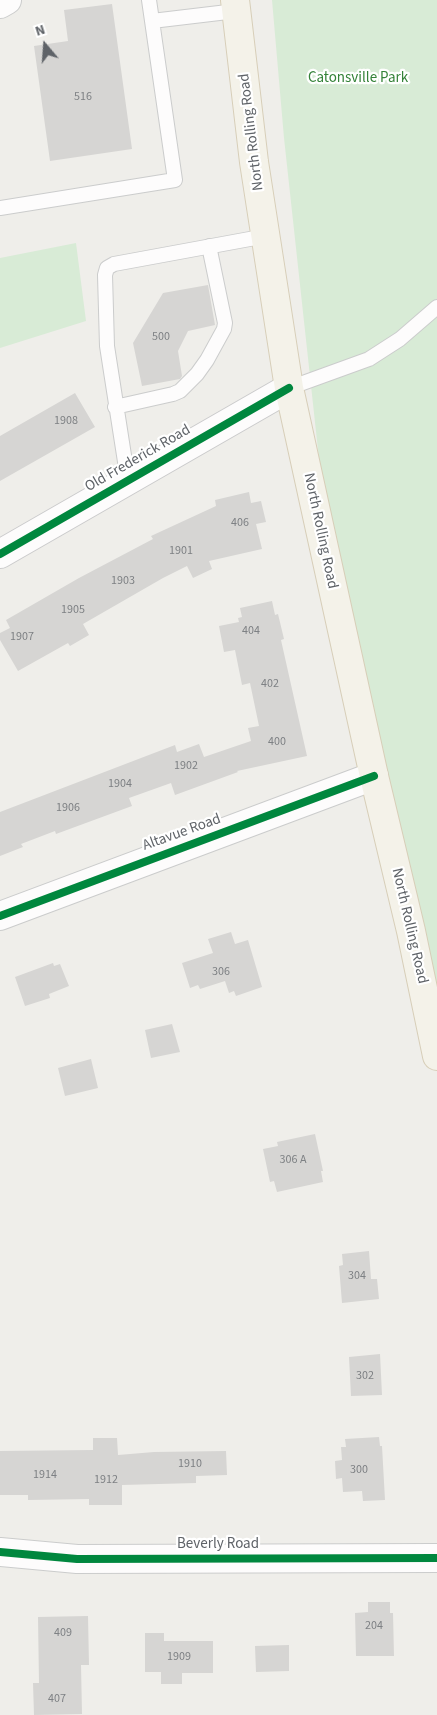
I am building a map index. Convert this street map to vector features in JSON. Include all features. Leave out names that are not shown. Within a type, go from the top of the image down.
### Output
[{"type":"main road","name":"North Rolling Road","points":[[235,6],[254,162],[289,388],[374,776],[411,931],[437,1056]]},
{"type":"street","points":[[0,4],[7,0]]},
{"type":"street","name":"Old Frederick Road","points":[[0,554],[289,388]]},
{"type":"street","name":"Altavue Road","points":[[0,916],[374,776]]},
{"type":"street","name":"Beverly Road","points":[[0,1552],[77,1559],[437,1558]]},
{"type":"lane","points":[[0,208],[175,180],[149,0]]},
{"type":"lane","points":[[152,21],[235,6]]},
{"type":"lane","points":[[128,481],[107,346],[105,275],[107,268],[114,264],[266,236]]},
{"type":"lane","points":[[115,406],[180,391],[197,374],[224,329],[225,323],[210,246]]},
{"type":"lane","points":[[289,388],[369,359],[400,339],[436,309]]},
{"type":"green space","name":"Catonsville Park","points":[[272,0],[437,0],[437,1004],[319,459],[284,138]]},
{"type":"green space","points":[[76,243],[86,321],[0,348],[0,258]]},
{"type":"building","points":[[112,4],[132,149],[50,161],[34,46],[68,41],[64,10]]},
{"type":"building","points":[[208,285],[215,325],[188,331],[178,351],[182,376],[180,379],[142,386],[133,343],[163,293]]},
{"type":"building","points":[[75,393],[95,427],[0,481],[0,436]]},
{"type":"building","points":[[249,492],[251,503],[261,501],[266,522],[256,524],[262,549],[209,561],[212,569],[193,578],[187,566],[163,578],[83,624],[89,635],[70,646],[68,643],[18,671],[0,640],[0,633],[10,628],[6,620],[79,578],[153,539],[151,536],[216,506],[215,500]]},
{"type":"building","points":[[272,601],[275,615],[278,614],[284,639],[281,640],[307,756],[237,771],[175,795],[171,783],[129,798],[132,806],[56,834],[55,831],[21,844],[23,847],[0,856],[0,812],[175,745],[177,752],[199,744],[204,757],[251,741],[248,728],[259,726],[250,683],[242,685],[235,650],[224,652],[219,626],[239,622],[238,618],[242,617],[240,608]]},
{"type":"building","points":[[231,932],[235,944],[248,940],[262,987],[236,996],[234,991],[229,993],[225,981],[200,989],[198,985],[190,988],[182,963],[213,953],[208,939]]},
{"type":"building","points":[[53,963],[54,966],[60,964],[69,986],[49,994],[50,998],[25,1006],[15,977]]},
{"type":"building","points":[[172,1024],[180,1052],[151,1058],[145,1030]]},
{"type":"building","points":[[91,1059],[98,1088],[65,1096],[58,1068]]},
{"type":"building","points":[[315,1134],[323,1171],[321,1171],[323,1182],[277,1192],[274,1181],[270,1182],[263,1149],[278,1146],[277,1142]]},
{"type":"building","points":[[369,1251],[371,1279],[377,1279],[379,1299],[342,1303],[339,1266],[343,1265],[342,1254]]},
{"type":"building","points":[[380,1354],[382,1395],[351,1396],[349,1357]]},
{"type":"building","points":[[379,1437],[380,1446],[382,1446],[385,1500],[363,1501],[362,1491],[343,1492],[342,1478],[336,1479],[335,1461],[342,1460],[341,1447],[346,1447],[345,1439]]},
{"type":"building","points":[[93,1438],[117,1438],[118,1455],[154,1452],[226,1451],[227,1475],[196,1476],[196,1483],[122,1485],[122,1505],[89,1505],[89,1499],[28,1500],[28,1495],[0,1495],[0,1451],[93,1450]]},
{"type":"building","points":[[368,1602],[390,1602],[390,1613],[393,1613],[394,1656],[356,1656],[355,1613],[368,1612]]},
{"type":"building","points":[[88,1616],[89,1665],[81,1665],[82,1714],[34,1715],[33,1683],[39,1683],[38,1617]]},
{"type":"building","points":[[145,1633],[164,1633],[164,1641],[213,1641],[213,1673],[182,1673],[182,1684],[161,1684],[161,1672],[145,1672]]},
{"type":"building","points":[[289,1645],[289,1671],[256,1672],[255,1646]]},
{"type":"cycle path","points":[[0,554],[289,388]]},
{"type":"cycle path","points":[[0,916],[374,776]]},
{"type":"cycle path","points":[[0,1552],[77,1559],[437,1558]]}]
